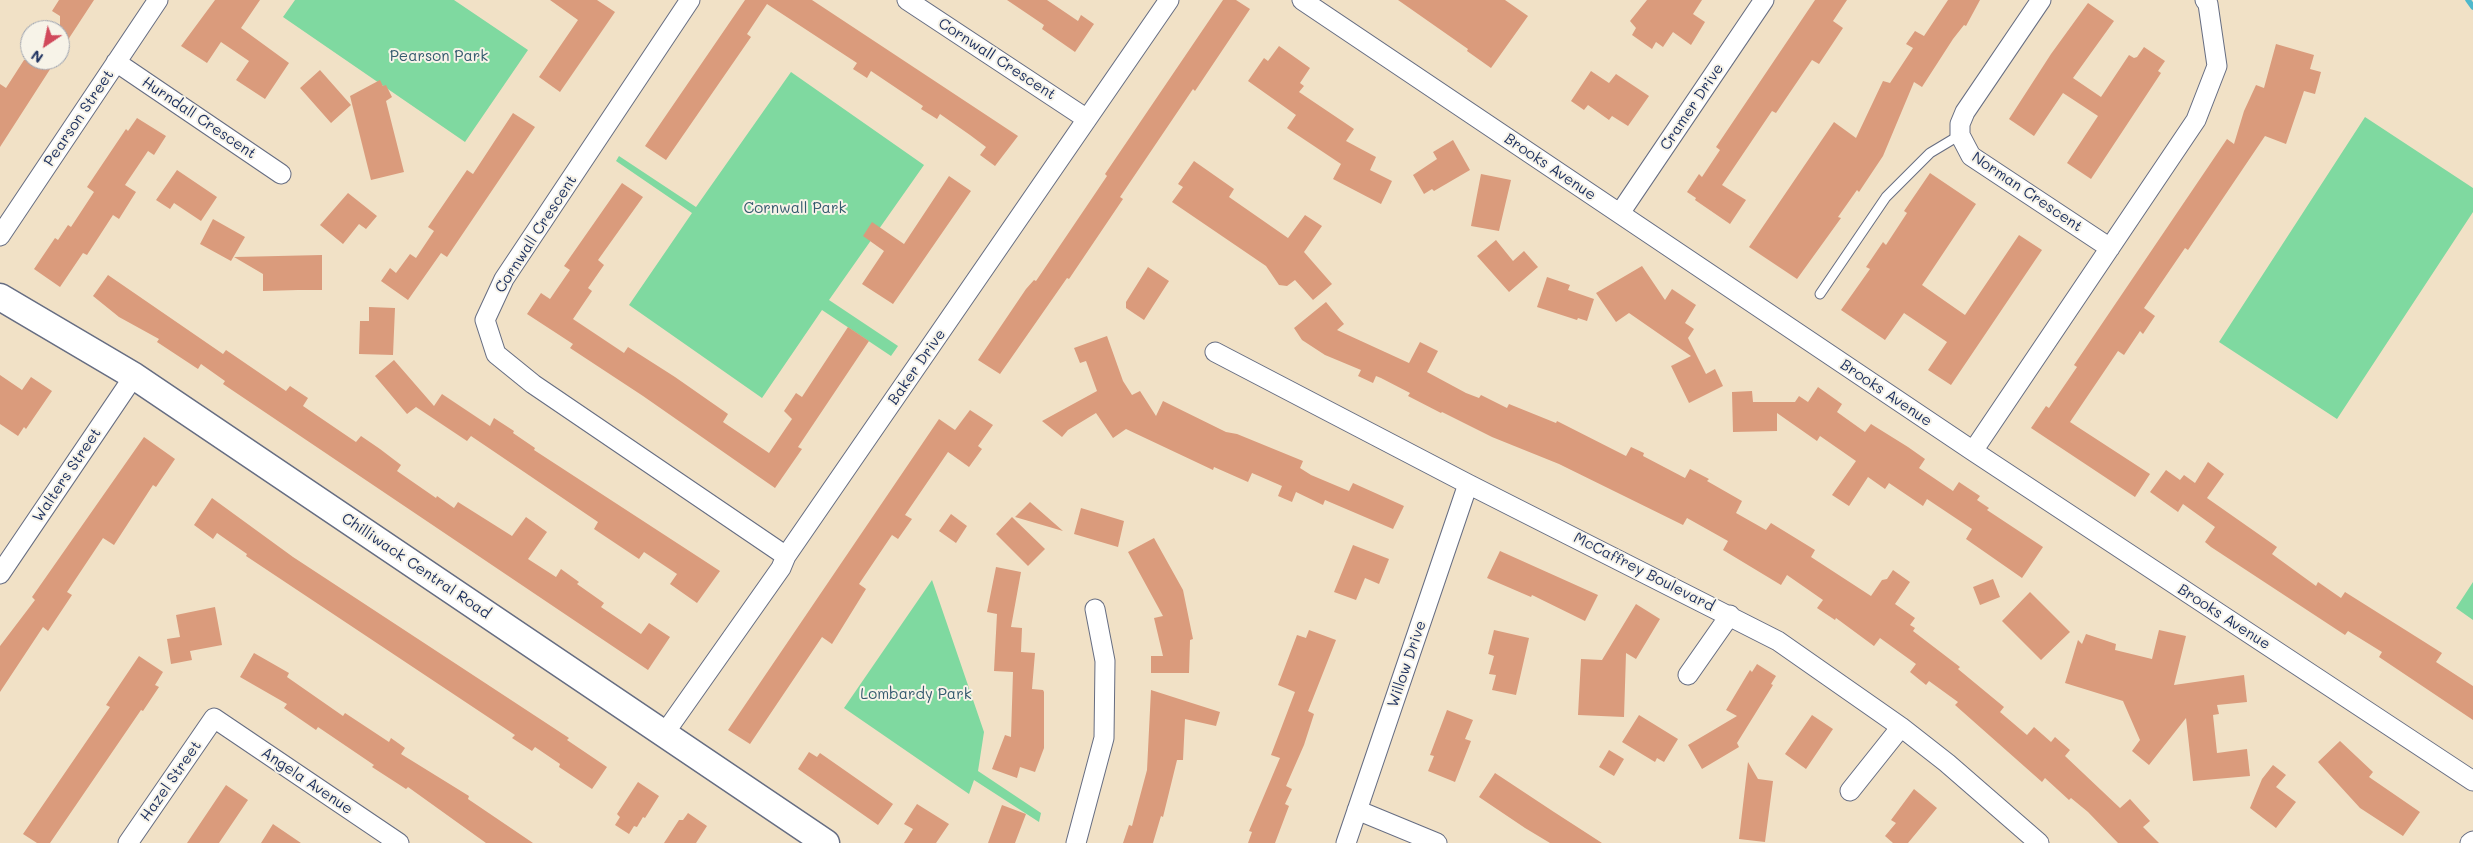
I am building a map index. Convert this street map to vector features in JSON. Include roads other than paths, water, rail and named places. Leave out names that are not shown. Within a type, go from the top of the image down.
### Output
[{"type":"street","name":"Pearson Street","points":[[0,236],[158,0]]},
{"type":"street","name":"Cornwall Crescent","points":[[907,0],[1087,119]]},
{"type":"street","name":"Baker Drive","points":[[664,734],[781,568],[786,556],[1169,0]]},
{"type":"street","name":"Brooks Avenue","points":[[1302,0],[1973,451],[2473,782]]},
{"type":"street","name":"Cramer Drive","points":[[1620,213],[1764,0]]},
{"type":"street","name":"Norman Crescent","points":[[2042,0],[1965,112],[1960,124],[1960,135],[1971,156],[2110,248]]},
{"type":"street","points":[[1973,451],[2196,120],[2217,66],[2208,4],[2205,0]]},
{"type":"street","name":"Cornwall Crescent","points":[[685,2],[504,279],[485,320],[496,354],[534,384],[786,556]]},
{"type":"street","name":"Hurndall Crescent","points":[[116,62],[281,174]]},
{"type":"street","name":"Chilliwack Central Road","points":[[0,297],[134,376],[826,843]]},
{"type":"street","name":"McCaffrey Boulevard","points":[[1215,352],[1468,484],[1730,615],[1778,641],[1901,727],[1947,763],[2039,843]]},
{"type":"street","name":"Walters Street","points":[[0,574],[134,376]]},
{"type":"street","name":"Willow Drive","points":[[1346,843],[1468,484]]},
{"type":"street","points":[[1076,843],[1104,738],[1105,660],[1095,609]]},
{"type":"street","points":[[1688,675],[1730,615]]},
{"type":"street","name":"Hazel Street","points":[[128,843],[214,718]]},
{"type":"street","name":"Angela Avenue","points":[[214,718],[399,843]]},
{"type":"street","points":[[1850,792],[1901,727]]},
{"type":"street","points":[[1358,810],[1436,843]]},
{"type":"lane","points":[[1820,294],[1886,197],[1930,153],[1960,135]]},
{"type":"waterway","points":[[2468,0],[2473,7]]},
{"type":"park label","name":"Pearson Park","points":[[439,56]]},
{"type":"park label","name":"Cornwall Park","points":[[795,208]]},
{"type":"park label","name":"Lombardy Park","points":[[916,694]]}]
